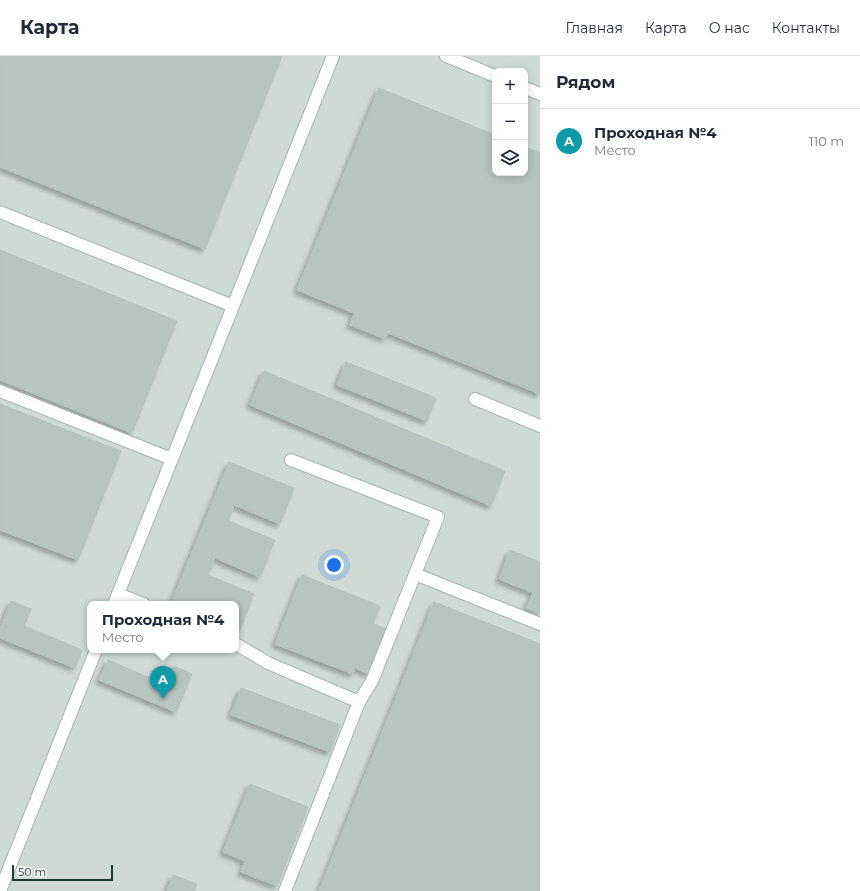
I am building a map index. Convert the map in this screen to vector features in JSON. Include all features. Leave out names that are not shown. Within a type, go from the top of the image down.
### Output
[{"type":"lane","points":[[127,601],[116,599],[333,56]]},
{"type":"lane","points":[[446,56],[492,75]]},
{"type":"lane","points":[[528,89],[540,94]]},
{"type":"lane","points":[[0,212],[233,306]]},
{"type":"lane","points":[[0,391],[172,459]]},
{"type":"lane","points":[[475,399],[540,426]]},
{"type":"lane","points":[[285,891],[360,702],[372,681],[438,517],[290,460]]},
{"type":"lane","points":[[415,574],[540,624]]},
{"type":"lane","points":[[239,646],[268,663],[360,702]]},
{"type":"lane","points":[[0,891],[95,653]]},
{"type":"shaded area","points":[[0,56],[540,56],[540,891],[0,891]]},
{"type":"building","points":[[0,56],[282,56],[205,249],[0,167]]},
{"type":"building","points":[[379,88],[492,134],[492,176],[528,176],[528,148],[540,153],[540,394],[388,333],[385,339],[350,325],[354,313],[297,290]]},
{"type":"building","points":[[0,250],[177,321],[132,433],[0,380]]},
{"type":"building","points":[[346,362],[436,398],[427,421],[337,385]]},
{"type":"building","points":[[264,371],[505,471],[491,506],[250,405]]},
{"type":"building","points":[[0,404],[121,451],[78,560],[0,530]]},
{"type":"building","points":[[229,462],[294,488],[280,524],[234,505],[228,521],[275,540],[260,577],[215,558],[208,575],[254,594],[240,629],[239,601],[172,601]]},
{"type":"building","points":[[510,550],[540,562],[540,614],[526,608],[533,593],[499,579]]},
{"type":"building","points":[[302,575],[380,606],[373,624],[387,629],[369,674],[355,668],[353,674],[275,644]]},
{"type":"building","points":[[11,601],[31,609],[24,626],[82,650],[75,668],[0,638],[0,629]]},
{"type":"building","points":[[434,602],[540,644],[540,891],[319,891]]},
{"type":"building","points":[[108,660],[166,685],[174,666],[192,674],[176,712],[99,680]]},
{"type":"building","points":[[241,688],[340,725],[330,752],[231,715]]},
{"type":"building","points":[[250,784],[308,807],[277,886],[241,872],[245,861],[223,852]]},
{"type":"building","points":[[173,875],[197,884],[194,891],[167,891]]},
{"type":"place","name":"Проходная №4","points":[[163,699]]}]
